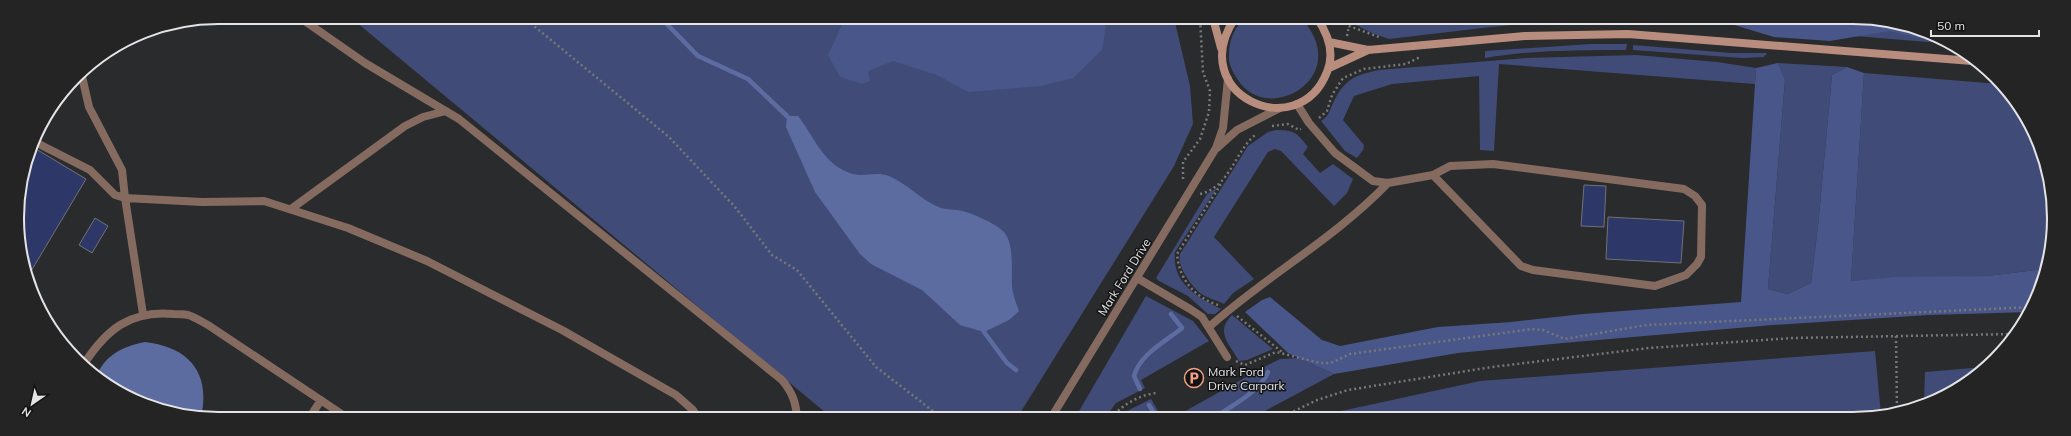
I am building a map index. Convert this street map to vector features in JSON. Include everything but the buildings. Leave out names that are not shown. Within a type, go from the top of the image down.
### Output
[{"type":"street","points":[[309,24],[365,63],[460,119],[782,380],[792,391],[796,412]]},
{"type":"street","points":[[1215,24],[1222,51],[1223,65],[1228,79],[1237,92],[1249,101],[1264,107],[1280,108],[1297,104],[1318,90],[1329,68],[1331,55],[1330,42],[1321,24]]},
{"type":"street","points":[[1222,51],[1226,32],[1231,24]]},
{"type":"street","points":[[1330,42],[1368,50],[1518,37],[1628,34],[1966,61]]},
{"type":"street","points":[[1329,68],[1368,50]]},
{"type":"street","points":[[83,79],[89,108],[122,170],[124,198],[143,314]]},
{"type":"street","name":"Mark Ford Drive","points":[[1055,412],[1216,148],[1224,128],[1228,79]]},
{"type":"street","points":[[1297,104],[1308,123],[1335,153],[1373,181],[1388,183],[1433,175],[1450,166],[1493,164],[1684,189],[1695,196],[1702,205],[1701,257],[1697,264],[1686,275],[1655,286],[1533,270],[1521,266],[1433,175]]},
{"type":"street","name":"Mark Ford Drive","points":[[1216,148],[1236,130],[1280,108]]},
{"type":"street","points":[[291,209],[405,126],[423,117],[446,110]]},
{"type":"street","points":[[39,144],[90,170],[115,195],[124,198],[202,202],[264,202],[291,209],[348,228],[427,261],[562,330],[676,395],[694,412]]},
{"type":"street","points":[[1209,327],[1235,304],[1344,224],[1388,183]]},
{"type":"street","points":[[1137,278],[1202,317],[1227,357]]},
{"type":"street","points":[[86,360],[96,345],[109,332],[125,322],[143,314],[188,315],[208,325],[339,412]]},
{"type":"street","points":[[313,412],[321,400]]},
{"type":"path","points":[[532,24],[669,137],[735,207],[772,255],[797,270],[876,367],[934,412]]},
{"type":"path","points":[[1183,162],[1200,139],[1209,112],[1210,91],[1203,72],[1200,24]]},
{"type":"path","points":[[1346,24],[1381,38]]},
{"type":"path","points":[[1348,34],[1349,26]]},
{"type":"path","points":[[1177,264],[1176,254],[1222,183]]},
{"type":"path","points":[[1227,357],[1245,365],[1276,352],[1320,363],[1331,363],[1350,354],[1532,329],[1544,330],[1566,339],[1646,325],[2025,308]]},
{"type":"path","points":[[1292,412],[1317,400],[1348,390],[1492,367],[1649,348],[1792,338],[2008,334]]},
{"type":"path","points":[[1896,336],[1897,407]]},
{"type":"path","points":[[1117,412],[1119,409],[1146,394],[1156,393]]},
{"type":"shaded area","points":[[358,24],[1175,24],[1190,86],[1193,124],[1174,166],[1021,412],[825,412]]},
{"type":"shaded area","points":[[842,24],[1106,24],[1102,50],[1073,78],[1041,86],[968,92],[937,75],[893,61],[868,71],[870,81],[862,84],[840,77],[828,55]]},
{"type":"shaded area","points":[[1305,24],[1315,39],[1318,59],[1313,75],[1301,88],[1285,96],[1268,98],[1252,93],[1238,80],[1230,65],[1229,50],[1231,39],[1238,25]]},
{"type":"shaded area","points":[[1354,24],[1523,24],[1389,39]]},
{"type":"shaded area","points":[[1731,24],[1866,24],[1915,34],[1930,40],[1889,31],[1830,41],[1774,37]]},
{"type":"shaded area","points":[[1843,24],[1866,24],[1915,34],[1936,43],[1792,31]]},
{"type":"shaded area","points":[[1591,44],[1627,44],[1626,50],[1573,50],[1503,55],[1485,58],[1485,51]]},
{"type":"shaded area","points":[[1633,45],[1731,53],[1767,53],[1764,57],[1742,58],[1633,50]]},
{"type":"shaded area","points":[[1636,55],[1717,62],[1756,68],[1755,84],[1499,64],[1494,151],[1480,150],[1479,76],[1392,84],[1354,96],[1343,120],[1364,145],[1363,150],[1357,158],[1345,151],[1321,121],[1327,115],[1337,95],[1346,84],[1363,74],[1379,70],[1526,58]]},
{"type":"shaded area","points":[[1778,63],[1847,67],[1832,75],[1818,226],[1811,283],[1788,294],[1768,289],[1785,80]]},
{"type":"shaded area","points":[[1778,63],[1785,80],[1768,289],[1788,294],[1811,283],[1818,226],[1832,75],[1847,67],[1864,73],[1851,281],[1897,277],[1987,276],[2040,270],[2037,280],[2023,312],[1929,315],[1773,325],[1563,343],[1458,353],[1334,374],[1288,353],[1245,312],[1262,300],[1270,297],[1322,340],[1340,346],[1438,327],[1741,302],[1756,68]]},
{"type":"shaded area","points":[[1864,73],[1992,83],[2007,100],[2021,121],[2037,156],[2047,205],[2047,231],[2040,270],[1987,276],[1851,281]]},
{"type":"shaded area","points":[[787,116],[798,116],[827,158],[843,170],[857,175],[880,174],[889,176],[896,179],[934,205],[941,208],[959,210],[972,214],[1000,228],[1007,236],[1011,250],[1012,287],[1019,311],[1009,320],[984,332],[960,325],[922,290],[871,264],[860,254],[815,192],[786,127]]},
{"type":"shaded area","points":[[1276,130],[1292,132],[1298,135],[1308,147],[1303,154],[1320,173],[1333,164],[1353,179],[1347,193],[1334,206],[1281,151],[1275,149],[1268,152],[1214,237],[1254,279],[1233,293],[1224,304],[1200,293],[1183,270],[1180,254],[1248,146],[1268,132]]},
{"type":"shaded area","points":[[1217,188],[1175,252],[1177,272],[1182,280],[1203,299],[1221,309],[1215,314],[1208,314],[1188,296],[1156,278],[1207,194]]},
{"type":"shaded area","points":[[1146,296],[1193,321],[1209,341],[1141,380],[1145,388],[1116,403],[1109,412],[1078,412]]},
{"type":"shaded area","points":[[1232,315],[1273,349],[1247,360],[1239,361],[1225,338],[1224,332],[1227,321]]},
{"type":"shaded area","points":[[145,342],[160,345],[185,356],[199,375],[203,387],[202,411],[156,402],[132,392],[99,371],[111,356],[116,352]]},
{"type":"shaded area","points":[[1875,351],[1880,410],[1866,412],[1337,412],[1480,381]]},
{"type":"shaded area","points":[[1299,358],[1334,374],[1263,412],[1184,412],[1264,367],[1280,359]]},
{"type":"shaded area","points":[[1976,368],[1950,386],[1924,398],[1925,372]]},
{"type":"shaded area","points":[[1151,399],[1159,412],[1125,412]]},
{"type":"waterway","points":[[667,24],[698,56],[748,79],[787,116]]},
{"type":"waterway","points":[[1140,389],[1134,376],[1137,368],[1147,355],[1182,328],[1171,314]]},
{"type":"waterway","points":[[984,332],[1007,363],[1016,370]]},
{"type":"waterway","points":[[1223,412],[1259,386],[1268,372]]},
{"type":"waterway","points":[[1149,405],[1153,412]]},
{"type":"place","name":"Mark Ford Drive Carpark","points":[[1194,378]]}]
